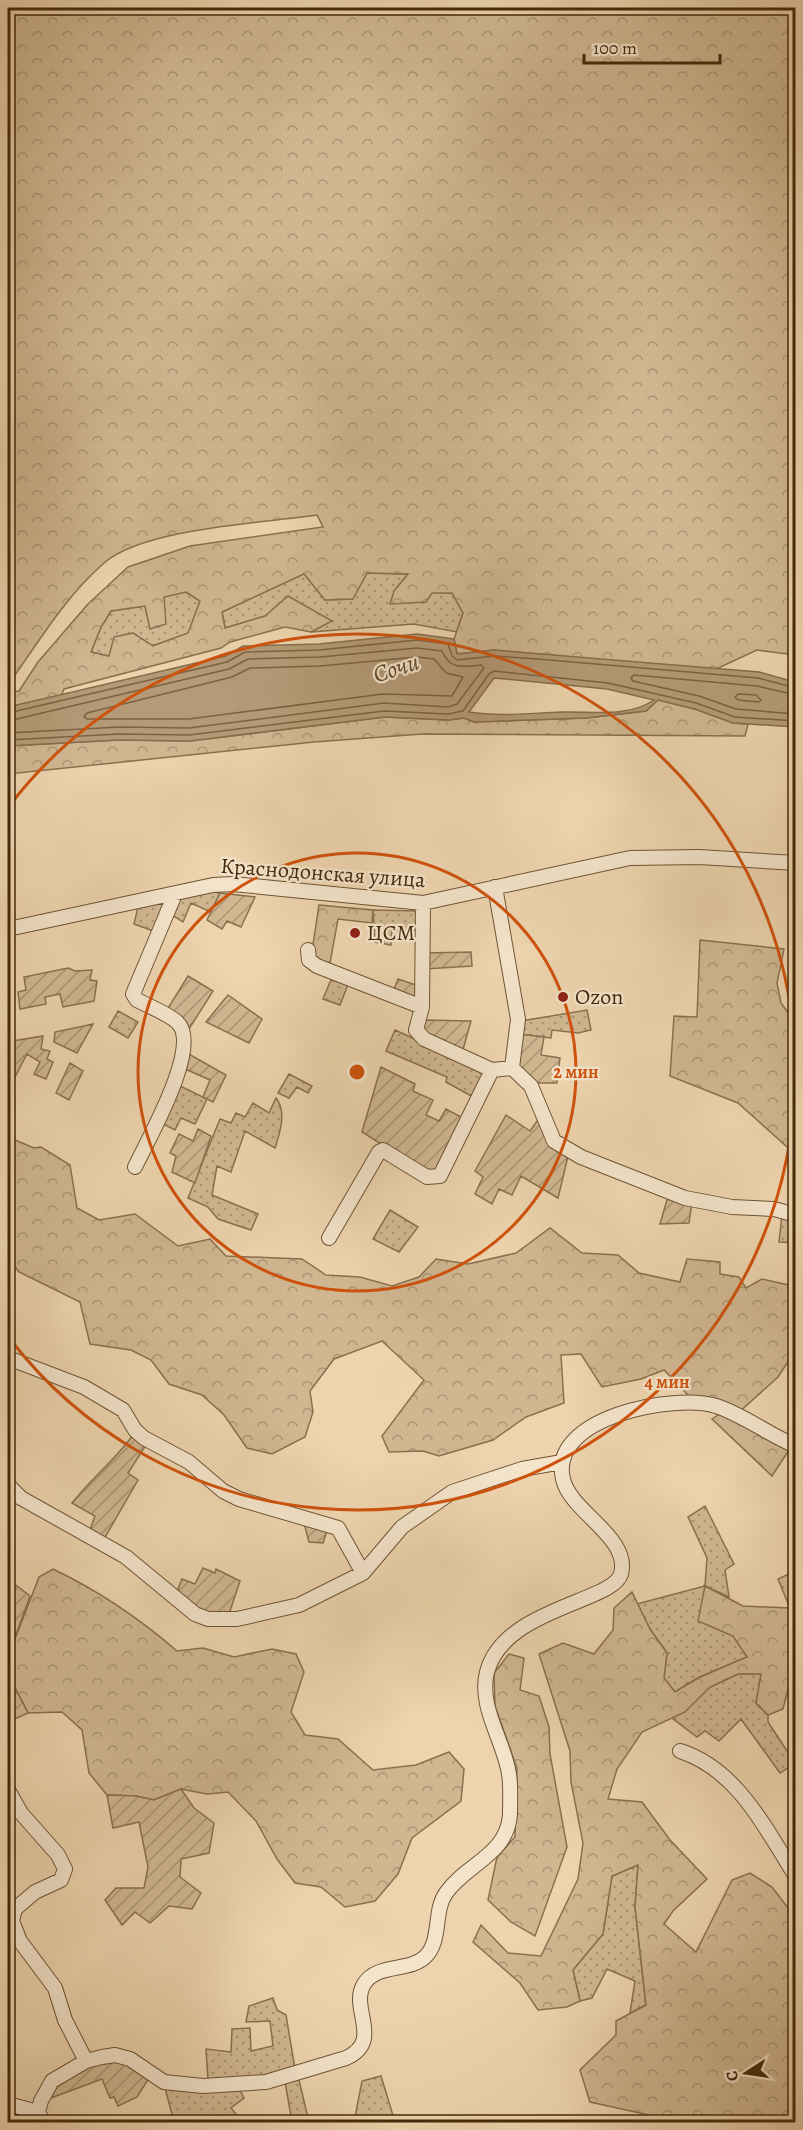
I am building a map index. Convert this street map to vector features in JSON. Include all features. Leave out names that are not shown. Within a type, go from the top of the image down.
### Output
[{"type":"street","name":"Краснодонская улица","points":[[8,929],[233,884],[423,903],[630,858],[699,857],[795,863]]},
{"type":"street","points":[[495,887],[518,1019],[513,1068],[536,1096],[554,1141],[581,1157],[685,1198],[732,1207],[774,1209],[795,1215]]},
{"type":"street","points":[[135,1167],[183,1062],[184,1033],[178,1023],[137,1000],[133,994],[175,894]]},
{"type":"street","points":[[423,903],[422,1007],[418,1034],[492,1070],[513,1068]]},
{"type":"street","points":[[308,950],[309,960],[316,966],[422,1007]]},
{"type":"street","points":[[329,1238],[379,1152],[383,1150],[427,1177],[441,1176],[492,1070]]},
{"type":"street","points":[[8,1358],[74,1382],[123,1410],[135,1430],[144,1438],[182,1458],[223,1491],[239,1499],[338,1528],[363,1573]]},
{"type":"street","points":[[8,2104],[40,2117],[40,2101],[52,2081],[86,2061],[115,2055],[130,2060],[164,2082],[203,2086],[266,2082],[346,2058],[358,2051],[365,2037],[361,1997],[364,1984],[375,1973],[413,1963],[426,1956],[434,1940],[439,1909],[447,1891],[495,1849],[507,1834],[510,1815],[508,1773],[486,1696],[487,1673],[493,1660],[500,1648],[520,1629],[566,1605],[616,1584],[620,1576],[622,1568],[617,1548],[565,1486],[562,1461],[574,1442],[602,1419],[636,1409],[698,1402],[718,1407],[795,1446]]},
{"type":"street","points":[[8,1485],[21,1498],[126,1557],[195,1614],[208,1619],[237,1619],[298,1605],[363,1573],[402,1527],[452,1492],[522,1469],[562,1461]]},
{"type":"street","points":[[680,1751],[698,1757],[730,1782],[750,1804],[795,1877]]},
{"type":"street","points":[[8,1790],[21,1813],[58,1855],[65,1869],[61,1880],[34,1892],[15,1909],[12,1921],[20,1941],[55,1988],[65,2020],[86,2061]]},
{"type":"green space","points":[[8,8],[795,8],[795,655],[757,650],[714,670],[494,650],[457,654],[454,639],[463,613],[452,593],[432,593],[426,602],[390,604],[394,591],[408,574],[367,573],[353,599],[325,600],[304,574],[222,612],[225,628],[265,616],[288,596],[332,621],[311,632],[285,627],[230,642],[221,648],[64,689],[61,696],[8,707],[8,693],[19,691],[38,662],[88,604],[128,567],[190,546],[323,527],[317,515],[205,529],[147,542],[122,551],[104,563],[76,591],[52,621],[8,685]],"holes":[[[186,592],[200,601],[188,633],[153,646],[133,633],[114,637],[109,656],[91,652],[101,627],[111,611],[145,606],[150,629],[166,624],[164,597]]]},
{"type":"green space","points":[[304,573],[325,600],[352,599],[367,573],[408,574],[394,591],[452,593],[463,613],[457,632],[414,624],[311,632],[331,621],[265,616],[225,628],[222,612]]},
{"type":"green space","points":[[186,592],[200,601],[189,633],[152,646],[133,633],[109,656],[91,652],[101,627],[111,611],[145,606],[150,628],[163,597]]},
{"type":"green space","points":[[658,700],[695,709],[733,723],[748,724],[745,736],[422,734],[314,742],[8,774],[8,746],[119,740],[190,741],[385,717],[449,720],[464,718],[474,722],[586,718],[646,711]]},
{"type":"green space","points":[[208,891],[220,893],[211,912],[191,903],[183,922],[172,915],[180,897]]},
{"type":"green space","points":[[220,893],[255,897],[241,927],[227,921],[222,929],[207,920]]},
{"type":"green space","points":[[168,900],[156,932],[134,924],[138,907]]},
{"type":"green space","points":[[319,905],[373,910],[372,923],[338,919],[330,963],[311,958]]},
{"type":"green space","points":[[373,910],[418,911],[418,930],[392,931],[391,945],[375,942]]},
{"type":"green space","points":[[700,940],[784,949],[777,983],[781,1003],[795,1022],[795,1154],[738,1103],[670,1076],[674,1016],[697,1017]]},
{"type":"green space","points":[[471,952],[472,966],[425,969],[424,953]]},
{"type":"green space","points":[[68,968],[75,971],[92,970],[90,980],[97,981],[94,1001],[63,1007],[60,994],[45,997],[46,1004],[20,1009],[18,992],[26,990],[24,977]]},
{"type":"green space","points":[[333,975],[349,982],[340,1005],[323,999]]},
{"type":"green space","points":[[188,976],[213,991],[189,1029],[165,1013]]},
{"type":"green space","points":[[398,979],[419,986],[418,1002],[393,992]]},
{"type":"green space","points":[[228,995],[262,1019],[249,1043],[206,1022]]},
{"type":"green space","points":[[587,1010],[591,1030],[578,1033],[552,1030],[551,1038],[519,1034],[521,1021]]},
{"type":"green space","points":[[118,1011],[138,1022],[128,1038],[109,1027]]},
{"type":"green space","points":[[423,1020],[471,1021],[462,1053],[422,1034]]},
{"type":"green space","points":[[93,1024],[77,1053],[54,1042],[55,1032]]},
{"type":"green space","points":[[395,1030],[487,1072],[473,1097],[446,1082],[447,1077],[386,1051]]},
{"type":"green space","points":[[519,1034],[544,1037],[541,1055],[560,1058],[557,1083],[531,1083],[515,1067]]},
{"type":"green space","points":[[43,1036],[41,1049],[50,1051],[47,1059],[53,1062],[46,1079],[34,1074],[40,1062],[27,1054],[15,1077],[8,1074],[13,1041]]},
{"type":"green space","points":[[187,1053],[226,1075],[213,1102],[203,1097],[210,1080],[183,1068]]},
{"type":"green space","points":[[70,1063],[83,1071],[69,1100],[56,1093]]},
{"type":"green space","points":[[381,1067],[415,1084],[413,1091],[433,1100],[426,1115],[439,1121],[446,1109],[465,1119],[437,1172],[428,1174],[362,1132]]},
{"type":"green space","points":[[289,1074],[312,1086],[308,1093],[297,1087],[289,1098],[278,1093]]},
{"type":"green space","points":[[176,1084],[207,1099],[195,1124],[181,1118],[175,1130],[159,1122]]},
{"type":"green space","points":[[276,1098],[282,1116],[275,1148],[245,1131],[231,1172],[217,1166],[212,1195],[258,1214],[251,1230],[218,1219],[208,1207],[188,1198],[220,1119],[231,1123],[236,1113],[245,1117],[253,1103],[269,1113]]},
{"type":"green space","points":[[506,1115],[530,1131],[540,1117],[569,1152],[558,1198],[521,1176],[512,1195],[499,1189],[492,1204],[475,1194],[483,1177],[475,1171]]},
{"type":"green space","points":[[198,1129],[211,1136],[195,1183],[172,1172],[176,1156],[170,1153],[179,1134],[193,1141]]},
{"type":"green space","points":[[8,1137],[34,1148],[41,1147],[70,1165],[77,1208],[99,1220],[135,1214],[178,1246],[210,1239],[226,1256],[302,1259],[326,1275],[360,1277],[392,1286],[419,1277],[436,1259],[468,1264],[516,1253],[550,1228],[582,1253],[618,1255],[639,1273],[680,1282],[687,1259],[720,1262],[720,1274],[739,1277],[746,1288],[762,1279],[793,1286],[796,1289],[795,1351],[778,1377],[737,1414],[721,1401],[689,1396],[664,1370],[641,1379],[602,1387],[581,1354],[561,1355],[564,1403],[526,1417],[493,1440],[439,1456],[423,1451],[389,1452],[382,1436],[424,1380],[382,1341],[334,1359],[310,1391],[313,1412],[305,1437],[272,1454],[247,1448],[224,1415],[202,1395],[169,1384],[151,1360],[131,1350],[90,1344],[80,1302],[19,1272],[8,1257]]},
{"type":"green space","points":[[669,1193],[692,1202],[689,1223],[660,1224]]},
{"type":"green space","points":[[390,1210],[418,1227],[399,1252],[373,1239]]},
{"type":"green space","points":[[782,1215],[795,1218],[795,1243],[779,1242]]},
{"type":"green space","points":[[721,1413],[789,1450],[772,1476],[712,1419]]},
{"type":"green space","points":[[133,1435],[146,1445],[128,1473],[138,1480],[104,1539],[90,1530],[95,1516],[72,1503]]},
{"type":"green space","points":[[705,1506],[734,1564],[725,1570],[729,1597],[705,1586],[707,1558],[688,1517]]},
{"type":"green space","points":[[307,1522],[328,1528],[323,1543],[309,1542],[305,1527]]},
{"type":"green space","points":[[203,1568],[215,1573],[216,1569],[240,1581],[229,1614],[199,1612],[176,1594],[182,1579],[195,1584]]},
{"type":"green space","points":[[53,1569],[118,1606],[177,1651],[203,1648],[234,1657],[272,1649],[296,1654],[304,1672],[291,1712],[305,1735],[338,1739],[373,1770],[416,1765],[449,1752],[464,1769],[461,1801],[412,1838],[398,1874],[375,1901],[345,1907],[321,1887],[295,1883],[277,1859],[256,1821],[228,1792],[207,1794],[181,1789],[154,1800],[136,1796],[107,1795],[89,1773],[82,1730],[62,1712],[28,1713],[8,1674],[8,1657],[39,1577]]},
{"type":"green space","points":[[795,1571],[795,1612],[790,1608],[778,1579]]},
{"type":"green space","points":[[8,1579],[30,1596],[8,1657]]},
{"type":"green space","points":[[705,1586],[747,1657],[698,1678],[675,1692],[664,1678],[667,1653],[650,1629],[637,1604]]},
{"type":"green space","points":[[705,1586],[743,1606],[790,1608],[795,1612],[795,1690],[788,1689],[783,1709],[768,1715],[756,1703],[761,1674],[738,1674],[710,1687],[685,1712],[642,1732],[617,1769],[608,1799],[642,1802],[670,1840],[707,1879],[673,1911],[664,1924],[696,1952],[732,1880],[750,1873],[772,1887],[795,1917],[796,1991],[791,2028],[795,2054],[795,2122],[649,2122],[649,2115],[590,2102],[580,2070],[616,2035],[616,2021],[646,2005],[635,1907],[638,1865],[612,1876],[603,1934],[573,1970],[580,2001],[567,2007],[538,2010],[520,1983],[473,1942],[481,1925],[508,1953],[541,1956],[578,1879],[583,1843],[571,1782],[570,1751],[539,1654],[563,1643],[594,1654],[613,1630],[614,1608],[632,1592],[650,1629],[667,1653],[664,1678],[675,1692],[698,1678],[747,1657],[733,1636],[698,1621]]},
{"type":"green space","points":[[509,1654],[524,1658],[520,1690],[539,1696],[549,1727],[550,1754],[567,1847],[535,1936],[511,1922],[488,1900],[497,1857],[515,1837],[517,1768],[495,1706],[494,1673]]},
{"type":"green space","points":[[8,1674],[28,1713],[8,1722]]},
{"type":"green space","points":[[738,1674],[762,1674],[756,1703],[768,1715],[768,1722],[795,1763],[780,1773],[741,1719],[719,1741],[705,1731],[697,1737],[672,1718],[685,1711],[710,1687]]},
{"type":"green space","points":[[181,1789],[194,1808],[214,1823],[209,1853],[181,1859],[180,1877],[201,1893],[192,1909],[169,1906],[150,1923],[135,1912],[122,1925],[105,1900],[116,1888],[144,1888],[148,1867],[139,1822],[113,1828],[107,1795],[136,1796],[154,1800]]},
{"type":"green space","points":[[638,1865],[635,1907],[646,2005],[630,2013],[635,1981],[607,1969],[592,1998],[580,2001],[573,1970],[603,1934],[612,1876]]},
{"type":"green space","points":[[273,1998],[277,2010],[286,2015],[295,2069],[266,2076],[208,2080],[206,2049],[231,2052],[232,2029],[250,2028],[251,2051],[273,2046],[270,2021],[246,2022],[249,2006]]},
{"type":"green space","points":[[116,2059],[149,2078],[137,2097],[118,2106],[114,2097],[110,2098],[102,2079],[43,2101],[58,2085],[75,2073]]},
{"type":"green space","points":[[381,2076],[395,2122],[354,2122],[362,2081]]},
{"type":"green space","points":[[299,2080],[309,2122],[292,2122],[285,2082]]},
{"type":"green space","points":[[164,2084],[179,2091],[238,2087],[244,2098],[231,2108],[239,2118],[233,2122],[196,2122],[193,2119],[188,2122],[174,2122]]},
{"type":"water","name":"Сочи","points":[[417,634],[454,639],[457,654],[494,650],[759,672],[795,682],[795,727],[733,723],[695,709],[658,700],[646,711],[586,718],[474,722],[464,718],[449,720],[385,717],[190,741],[119,740],[8,746],[8,707],[226,656],[243,646],[319,644]],"holes":[[[494,678],[607,689],[654,700],[644,706],[610,712],[504,714],[469,712]]]},
{"type":"place","name":"ЦСМ","points":[[355,933]]},
{"type":"place","name":"Ozon","points":[[563,997]]}]
